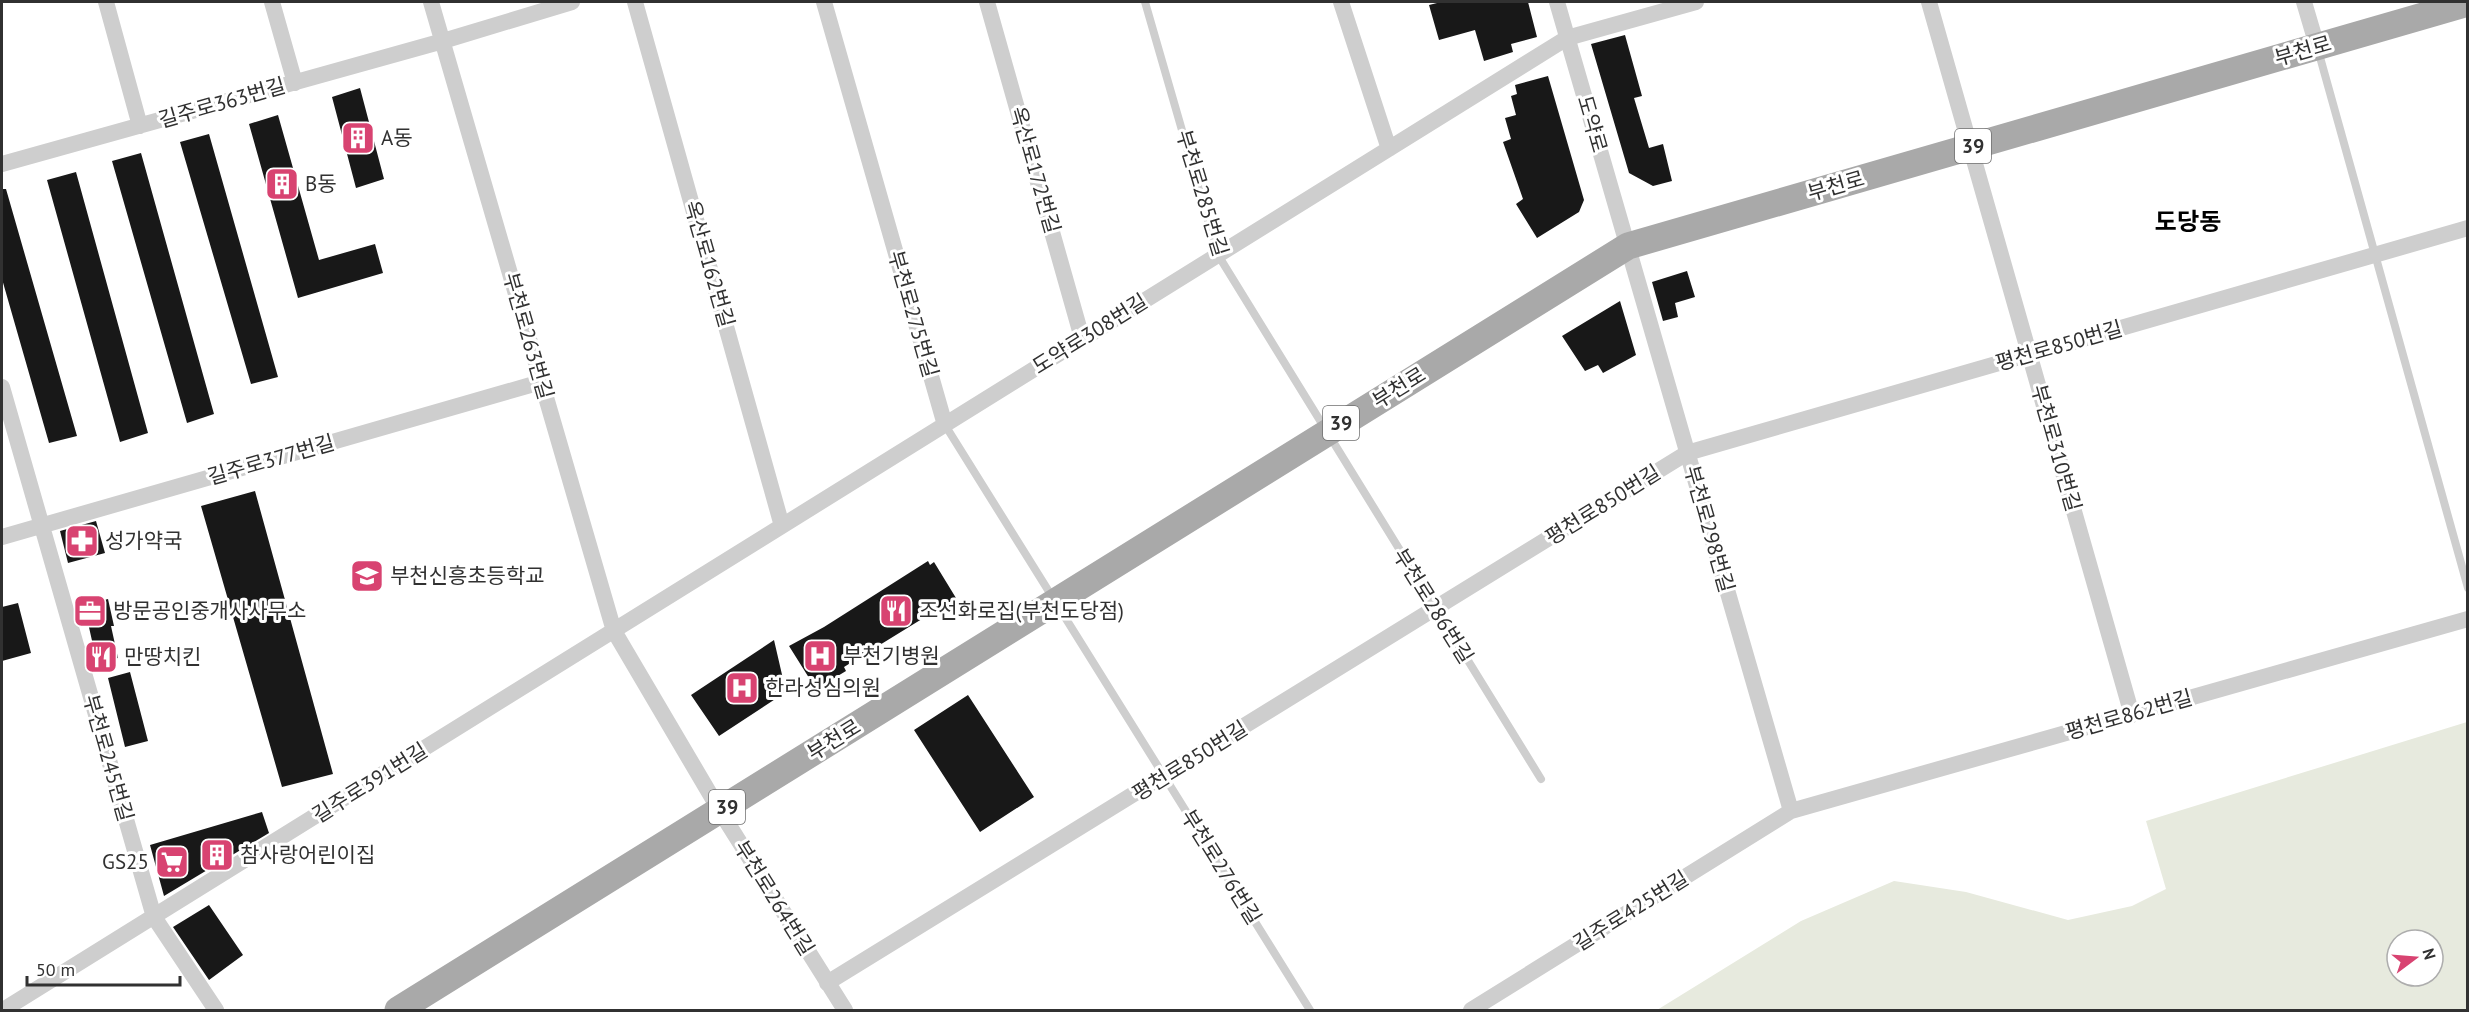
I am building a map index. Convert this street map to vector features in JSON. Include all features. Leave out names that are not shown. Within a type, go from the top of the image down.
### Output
[{"type":"main road","name":"부천로","points":[[398,1011],[1628,246],[2468,3]]},
{"type":"street","points":[[106,2],[140,126]]},
{"type":"street","points":[[272,2],[295,83]]},
{"type":"street","name":"부천로263번길","points":[[431,2],[614,631]]},
{"type":"street","name":"길주로363번길","points":[[2,164],[443,41],[572,2]]},
{"type":"street","name":"옥산로162번길","points":[[635,2],[782,526]]},
{"type":"street","name":"부천로275번길","points":[[824,2],[945,425]]},
{"type":"street","name":"옥산로172번길","points":[[987,2],[1082,338]]},
{"type":"street","points":[[1341,2],[1389,150]]},
{"type":"street","name":"도약로","points":[[1557,2],[1628,246]]},
{"type":"street","name":"도약로308번길","points":[[614,631],[1567,38],[1696,2]]},
{"type":"street","name":"부천로310번길","points":[[1929,2],[2132,715]]},
{"type":"street","points":[[2304,2],[2317,46]]},
{"type":"street","name":"평천로850번길","points":[[827,982],[1165,777],[1688,453],[2468,228]]},
{"type":"street","name":"부천로298번길","points":[[1628,246],[1791,811]]},
{"type":"street","name":"길주로377번길","points":[[2,537],[541,382]]},
{"type":"street","name":"부천로245번길","points":[[2,387],[154,917],[216,1011]]},
{"type":"street","name":"평천로862번길","points":[[1791,811],[2468,619]]},
{"type":"street","name":"부천로264번길","points":[[614,631],[720,811],[845,1011]]},
{"type":"street","name":"길주로391번길","points":[[3,1011],[614,631]]},
{"type":"street","name":"길주로425번길","points":[[1471,1011],[1791,811]]},
{"type":"lane","name":"부천로285번길","points":[[1145,2],[1218,255],[1327,432]]},
{"type":"lane","points":[[2317,46],[2468,588]]},
{"type":"lane","name":"부천로275번길","points":[[945,425],[1056,602]]},
{"type":"lane","name":"부천로286번길","points":[[1327,432],[1434,609],[1541,779]]},
{"type":"lane","name":"부천로276번길","points":[[1056,602],[1310,1011]]},
{"type":"shaded area","points":[[2467,722],[2467,1010],[1657,1010],[1801,921],[1894,881],[1966,892],[2068,920],[2132,906],[2166,889],[2146,821]]},
{"type":"building","points":[[1441,2],[1528,2],[1537,37],[1511,44],[1513,52],[1484,61],[1475,30],[1439,40],[1429,5]]},
{"type":"building","points":[[1625,35],[1642,96],[1634,98],[1649,148],[1663,144],[1672,181],[1653,186],[1629,173],[1591,44]]},
{"type":"building","points":[[1548,76],[1584,200],[1579,212],[1537,238],[1516,204],[1523,199],[1503,142],[1511,139],[1505,118],[1516,115],[1511,96],[1517,94],[1515,85]]},
{"type":"building","name":"A동","points":[[360,88],[384,179],[356,188],[332,97]]},
{"type":"building","name":"B동","points":[[278,115],[319,260],[375,244],[383,273],[298,298],[249,124]]},
{"type":"building","points":[[209,134],[278,377],[251,384],[180,142]]},
{"type":"building","points":[[141,153],[214,414],[187,423],[112,161]]},
{"type":"building","points":[[76,172],[148,433],[120,442],[47,180]]},
{"type":"building","points":[[2,189],[6,189],[77,436],[49,443],[2,279]]},
{"type":"building","points":[[1687,271],[1695,297],[1675,303],[1678,317],[1663,321],[1652,282]]},
{"type":"building","points":[[1620,301],[1636,355],[1603,373],[1598,365],[1585,371],[1562,336]]},
{"type":"building","points":[[255,491],[333,774],[282,787],[201,506]]},
{"type":"building","name":"성가약국","points":[[96,521],[105,553],[68,563],[60,531]]},
{"type":"building","points":[[928,561],[930,565],[934,562],[956,598],[844,667],[846,671],[816,689],[789,646],[824,627]]},
{"type":"building","points":[[108,599],[118,658],[97,663],[84,605]]},
{"type":"building","points":[[18,603],[31,653],[2,661],[2,607]]},
{"type":"building","points":[[774,640],[786,692],[719,736],[691,695]]},
{"type":"building","points":[[130,672],[148,741],[125,747],[108,678]]},
{"type":"building","points":[[968,695],[1034,797],[980,832],[914,730]]},
{"type":"building","points":[[262,812],[269,833],[164,896],[150,845]]},
{"type":"building","points":[[209,905],[243,955],[209,980],[173,927]]},
{"type":"place","name":"A동","points":[[358,138]]},
{"type":"place","name":"B동","points":[[282,184]]},
{"type":"place","name":"성가약국","points":[[82,541]]},
{"type":"place","name":"부천신흥초등학교","points":[[367,576]]},
{"type":"place","name":"방문공인중개사사무소","points":[[90,611]]},
{"type":"place","name":"조선화로집(부천도당점)","points":[[896,611]]},
{"type":"place","name":"부천기병원","points":[[820,656]]},
{"type":"place","name":"만땅치킨","points":[[101,657]]},
{"type":"place","name":"한라성심의원","points":[[742,688]]},
{"type":"place","name":"참사랑어린이집","points":[[217,855]]},
{"type":"place","name":"GS25","points":[[172,862]]},
{"type":"district","name":"도당동","points":[[2188,222]]}]
